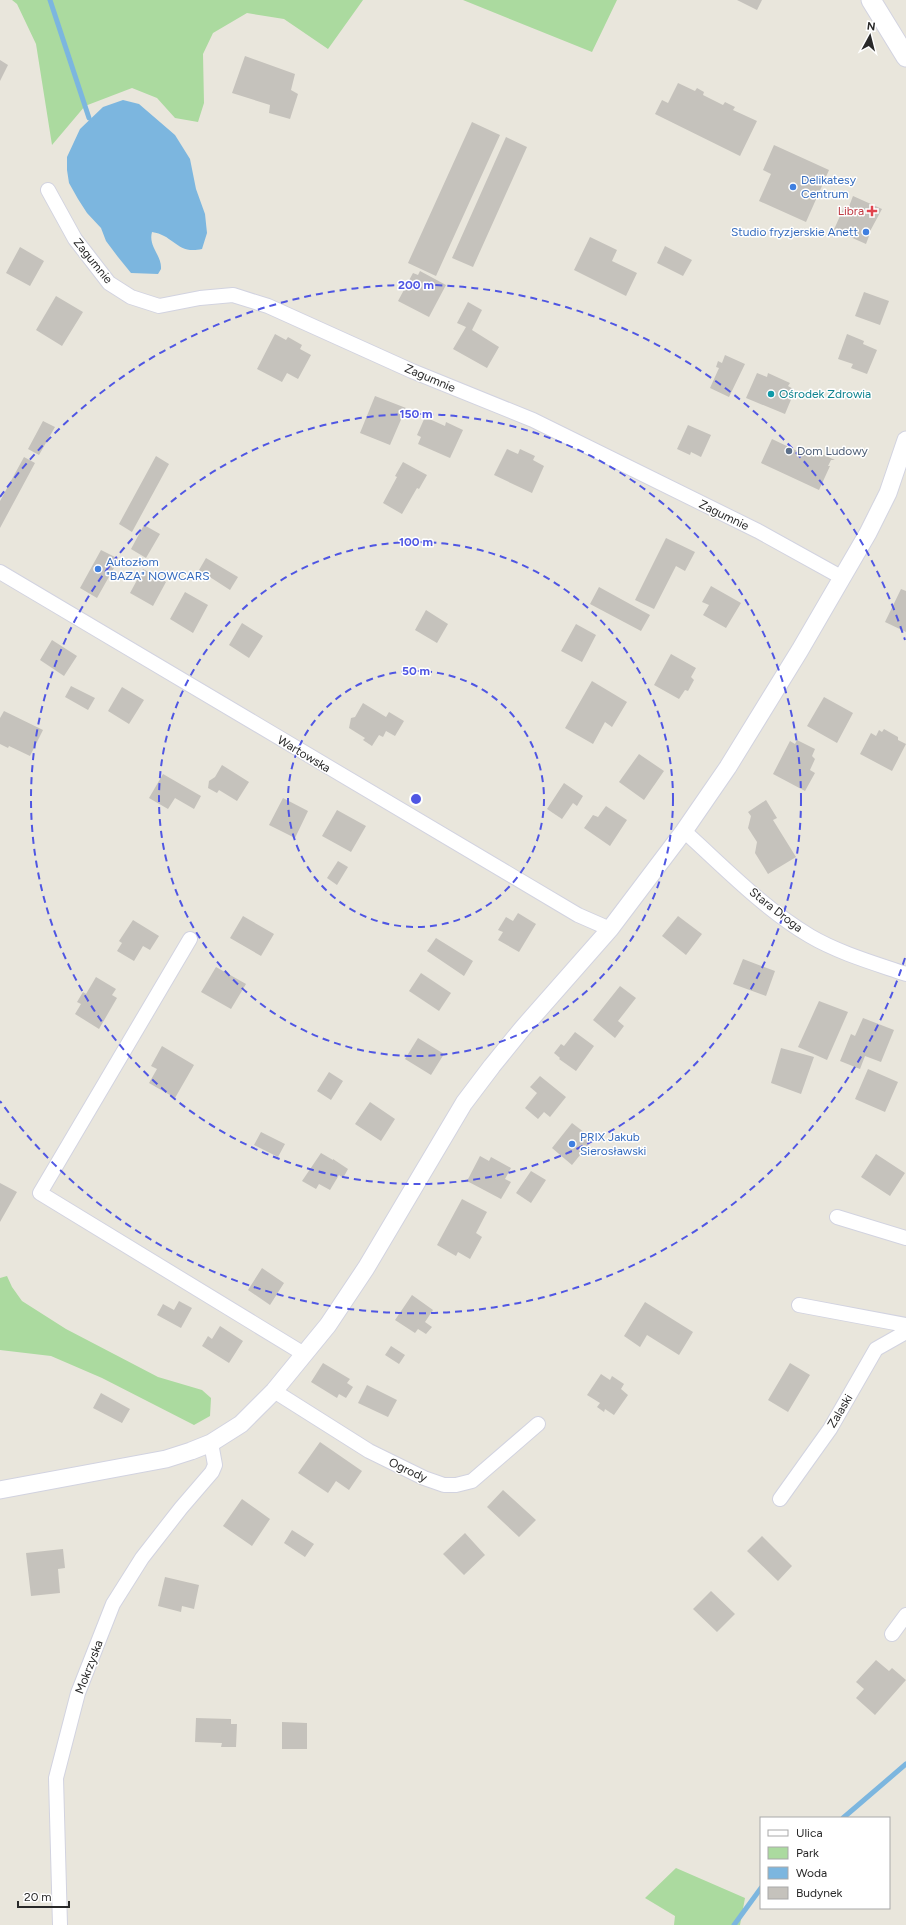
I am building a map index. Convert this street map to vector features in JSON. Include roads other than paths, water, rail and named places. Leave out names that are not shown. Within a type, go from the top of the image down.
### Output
[{"type":"main road","points":[[871,0],[906,58]]},
{"type":"street","name":"Zagumnie","points":[[48,190],[74,239],[109,283],[131,297],[159,306],[200,298],[233,295],[268,306],[412,371],[533,420],[758,531],[841,577]]},
{"type":"street","points":[[0,1490],[166,1459],[191,1451],[211,1443],[241,1424],[274,1391],[328,1325],[366,1268],[464,1103],[522,1029],[610,929],[684,831],[728,767],[800,650],[841,577],[868,533],[888,493],[906,440]]},
{"type":"street","name":"Wartowska","points":[[0,572],[571,911],[610,929]]},
{"type":"street","name":"Stara Droga","points":[[684,831],[778,914],[811,937],[844,952],[906,974]]},
{"type":"street","points":[[190,939],[40,1193],[304,1354]]},
{"type":"street","points":[[837,1217],[906,1238]]},
{"type":"street","points":[[799,1306],[906,1325]]},
{"type":"street","name":"Zalaski","points":[[780,1499],[830,1428],[876,1349],[906,1332]]},
{"type":"street","name":"Ogrody","points":[[274,1391],[369,1452],[424,1478],[444,1485],[456,1485],[472,1481],[538,1424]]},
{"type":"street","name":"Mokrzyska","points":[[60,1925],[56,1778],[78,1693],[113,1604],[142,1558],[181,1508],[212,1472],[215,1465],[211,1443]]},
{"type":"street","points":[[892,1634],[906,1616]]},
{"type":"water","points":[[123,100],[139,104],[175,135],[190,159],[196,189],[205,214],[207,233],[202,249],[194,250],[181,247],[166,237],[152,232],[151,237],[153,247],[161,264],[161,269],[158,274],[131,273],[106,241],[101,228],[87,213],[69,183],[67,157],[80,129],[103,107]]},
{"type":"waterway","points":[[50,0],[89,118]]},
{"type":"waterway","points":[[844,1817],[906,1764]]},
{"type":"waterway","points":[[734,1925],[760,1889]]},
{"type":"place","name":"Delikatesy Centrum","points":[[793,187]]},
{"type":"place","name":"Libra","points":[[872,211]]},
{"type":"place","name":"Studio fryzjerskie Anett","points":[[866,232]]},
{"type":"place","name":"Ośrodek Zdrowia","points":[[771,394]]},
{"type":"place","name":"Dom Ludowy","points":[[789,451]]},
{"type":"place","name":"Autozłom \"BAZA\" NOWCARS","points":[[98,569]]},
{"type":"place","name":"PRIX Jakub Sierosławski","points":[[572,1144]]}]
